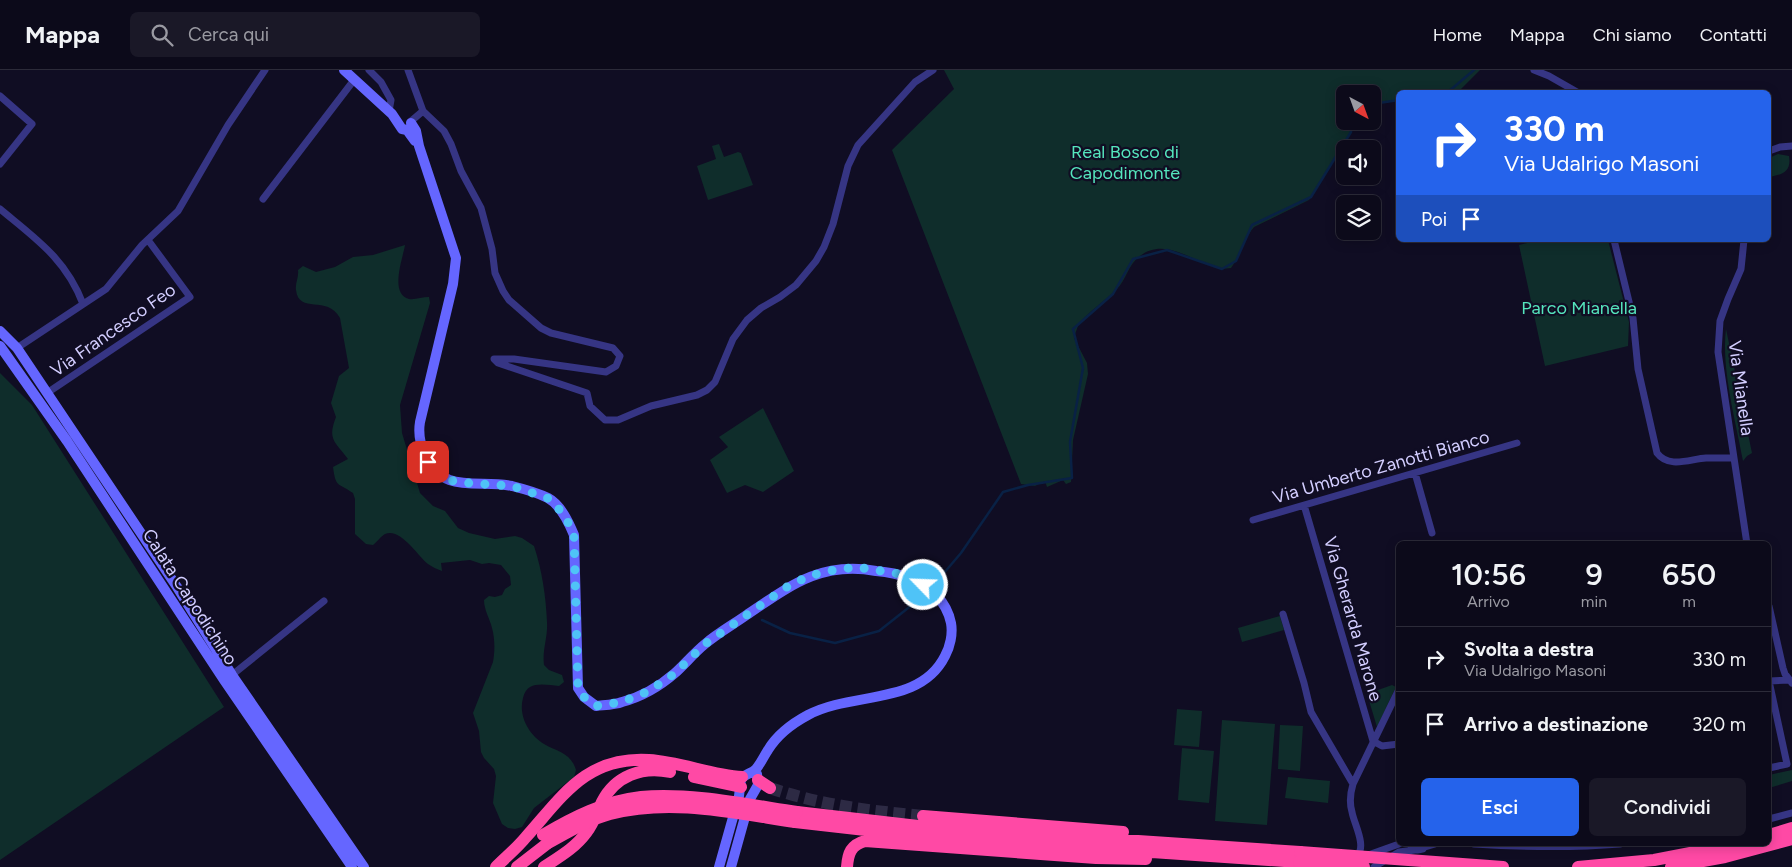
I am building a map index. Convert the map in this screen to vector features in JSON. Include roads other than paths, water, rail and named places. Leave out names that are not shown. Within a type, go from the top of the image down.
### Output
[{"type":"highway","points":[[496,867],[525,839],[562,795],[581,779],[603,767],[628,761],[649,760],[748,780],[770,788]]},
{"type":"highway","points":[[544,867],[577,843],[591,826],[607,794],[619,780],[628,775],[654,769],[748,780]]},
{"type":"highway","points":[[504,867],[543,835],[573,817],[606,804],[641,797],[678,797],[918,836],[1361,861]]},
{"type":"highway","points":[[517,867],[548,843],[577,826],[609,814],[642,807],[678,806],[796,817]]},
{"type":"highway","points":[[923,816],[1141,833],[1221,852]]},
{"type":"highway","points":[[1771,834],[1792,828]]},
{"type":"highway","points":[[1771,845],[1792,839]]},
{"type":"highway","points":[[847,867],[852,848],[856,843],[865,840],[1120,859],[1221,852]]},
{"type":"highway","points":[[1578,867],[1654,860],[1727,846]]},
{"type":"highway","points":[[1671,867],[1725,857],[1766,846]]},
{"type":"highway","points":[[1300,857],[1503,867]]},
{"type":"street","points":[[8,354],[106,288],[148,240],[178,211],[228,125],[265,70]]},
{"type":"street","points":[[344,70],[390,113],[416,132],[418,146],[456,258],[453,284],[420,422],[418,433],[420,442],[428,462],[439,476],[457,482],[512,486],[550,499],[565,516],[574,535],[578,688],[584,697],[596,706],[622,702],[649,691],[674,674],[705,644],[787,587],[809,576],[829,571],[856,567],[900,574],[923,585],[939,597],[949,617],[951,634],[948,651],[934,673],[921,684],[905,690],[832,705],[807,715],[776,739],[748,780],[719,867]]},
{"type":"street","points":[[369,70],[380,82],[390,100],[390,113]]},
{"type":"street","points":[[408,70],[423,111],[444,131],[461,171],[481,208],[492,250],[495,272],[509,300],[541,328],[551,334],[613,348],[620,356],[616,366],[606,372],[514,359],[494,359],[498,364],[587,393],[590,406],[605,420],[618,420],[651,406],[697,395],[707,390],[715,382],[733,339],[747,320],[761,308],[796,285],[820,254],[832,224],[848,166],[858,145],[915,82],[933,70]]},
{"type":"street","points":[[1534,70],[1550,76],[1574,90]]},
{"type":"street","points":[[263,199],[354,80]]},
{"type":"street","points":[[0,96],[32,124],[0,164]]},
{"type":"street","points":[[407,124],[423,111]]},
{"type":"street","points":[[1771,151],[1792,146]]},
{"type":"street","points":[[0,209],[44,245],[59,261],[76,287],[83,304]]},
{"type":"street","name":"Via Francesco Feo","points":[[47,393],[190,297],[148,240]]},
{"type":"street","points":[[1614,242],[1633,318],[1638,369],[1656,450],[1665,460],[1676,462],[1703,458],[1734,458]]},
{"type":"street","name":"Via Mianella","points":[[1744,242],[1743,262],[1723,310],[1718,342],[1719,368],[1746,541]]},
{"type":"street","name":"Calata Capodichino","points":[[0,330],[17,348],[177,587],[228,677],[364,867]]},
{"type":"street","name":"Calata Capodichino","points":[[0,346],[8,354],[228,677],[352,867]]},
{"type":"street","name":"Via Umberto Zanotti Bianco","points":[[1253,520],[1517,443]]},
{"type":"street","points":[[1415,473],[1432,533]]},
{"type":"street","name":"Via Gherarda Marone","points":[[1304,505],[1373,741]]},
{"type":"street","name":"Calata Capodichino","points":[[228,677],[324,601]]},
{"type":"street","points":[[1283,614],[1311,712],[1353,784]]},
{"type":"street","points":[[1771,616],[1783,668],[1790,681],[1771,681]]},
{"type":"street","points":[[1771,646],[1777,644]]},
{"type":"street","points":[[1771,690],[1787,764],[1771,768]]},
{"type":"street","points":[[1361,861],[1361,845],[1351,811],[1350,794],[1396,695]]},
{"type":"street","points":[[1373,741],[1382,746],[1396,744]]},
{"type":"street","points":[[731,867],[748,780]]},
{"type":"street","points":[[1771,818],[1792,813]]},
{"type":"street","points":[[1361,861],[1373,853],[1396,845]]},
{"type":"street","points":[[1374,867],[1399,852],[1412,847],[1420,850],[1425,846]]},
{"type":"street","points":[[1507,846],[1582,846]]},
{"type":"street","points":[[1316,867],[1323,865],[1323,858],[1329,852],[1336,850],[1361,861]]},
{"type":"street","points":[[1344,854],[1347,860],[1347,867]]},
{"type":"waterway","points":[[1450,90],[1474,70]]},
{"type":"waterway","points":[[1381,103],[1396,100]]},
{"type":"waterway","points":[[932,587],[961,553],[1003,492],[1028,485],[1072,478],[1070,442],[1083,368],[1073,329],[1113,294],[1133,259],[1167,250],[1222,269],[1236,261],[1252,225],[1311,197],[1351,130]]},
{"type":"waterway","points":[[762,620],[790,633],[835,643],[879,631],[928,591]]},
{"type":"tunnel","points":[[770,788],[808,799],[846,806],[923,816]]},
{"type":"park label","name":"Real Bosco di Capodimonte","points":[[1125,162]]},
{"type":"park label","name":"Parco Mianella","points":[[1579,308]]}]
